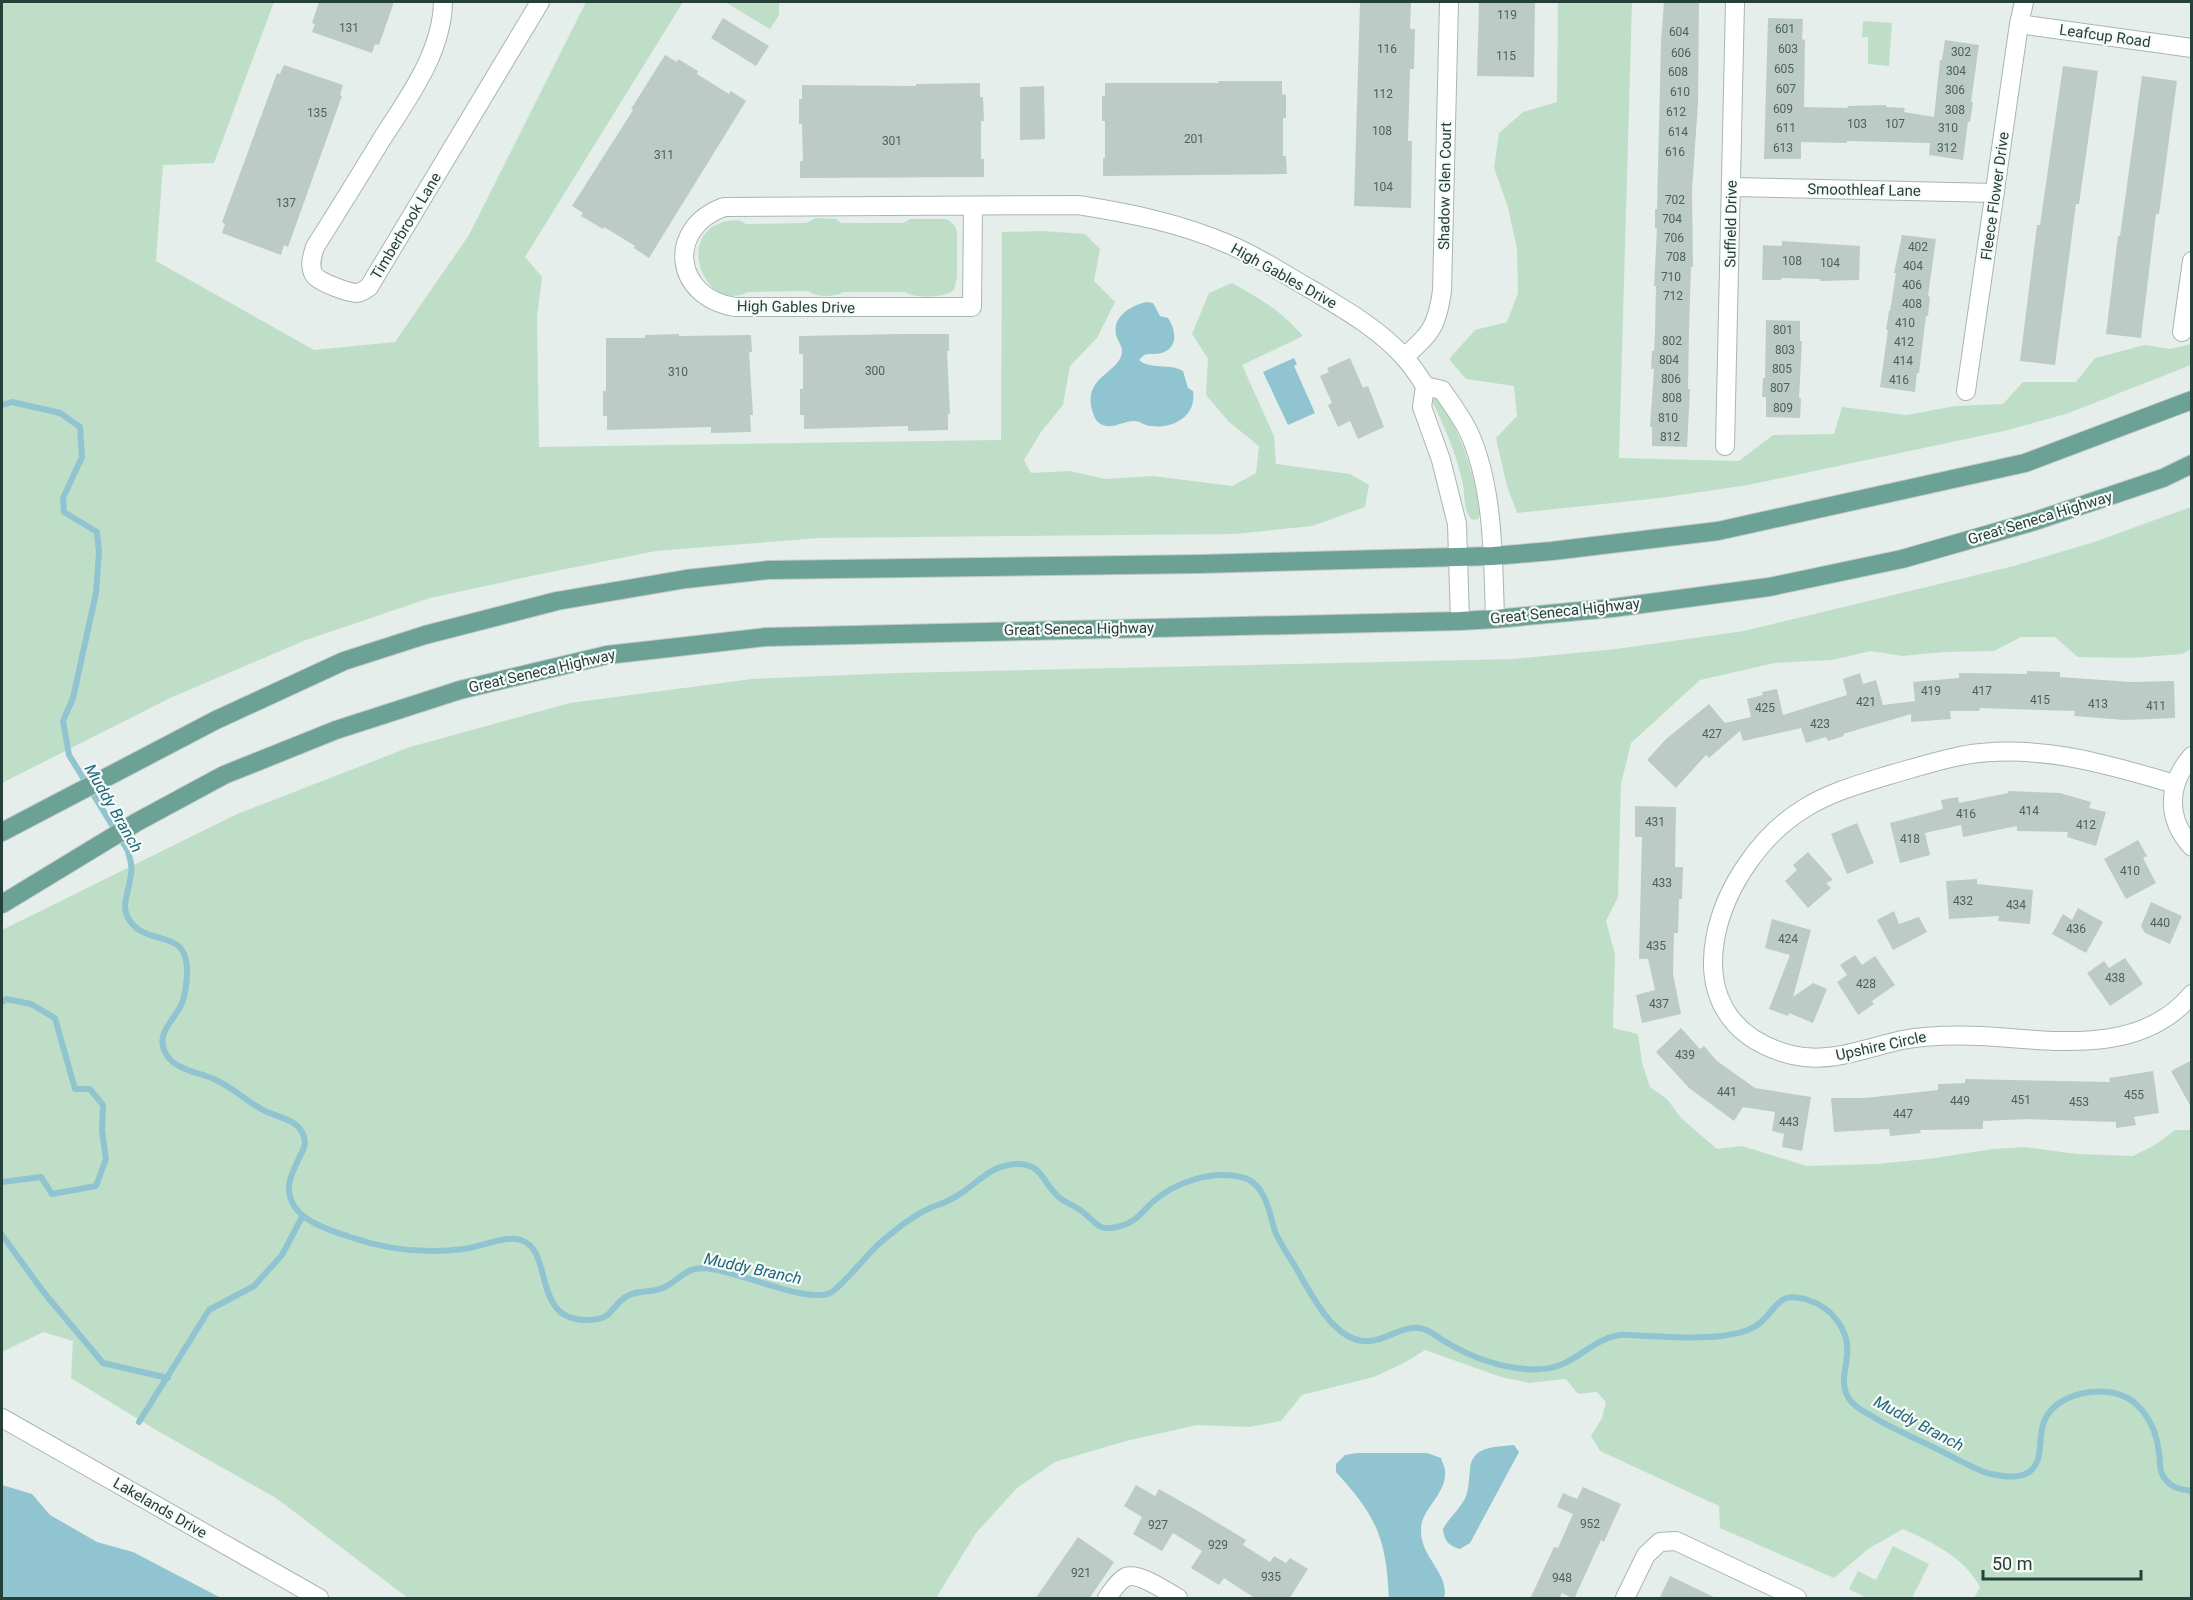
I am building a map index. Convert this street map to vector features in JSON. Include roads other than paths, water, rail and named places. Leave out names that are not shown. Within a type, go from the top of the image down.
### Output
[{"type":"main road","points":[[4,831],[216,720],[344,661],[425,635],[557,601],[686,579],[768,570],[1200,564],[1493,555],[1552,551],[1730,529],[2025,463],[2192,399]]},
{"type":"main road","name":"Great Seneca Highway","points":[[2,904],[28,886],[137,822],[224,775],[336,729],[460,690],[607,655],[766,637],[1460,621],[1612,608],[1769,586],[1902,559],[2035,521],[2163,478],[2192,464]]},
{"type":"street","name":"Timberbrook Lane","points":[[443,2],[440,32],[418,81],[315,247],[311,264],[318,280],[354,293],[364,291],[369,287],[540,2]]},
{"type":"street","name":"Shadow Glen Court","points":[[1404,357],[1420,344],[1434,326],[1442,291],[1449,2]]},
{"type":"street","name":"Suffield Drive","points":[[1725,446],[1735,2]]},
{"type":"street","name":"Fleece Flower Drive","points":[[1966,391],[2024,2]]},
{"type":"street","name":"Leafcup Road","points":[[2019,24],[2192,48]]},
{"type":"street","name":"Smoothleaf Lane","points":[[1732,187],[1995,193]]},
{"type":"street","name":"High Gables Drive","points":[[973,207],[972,307],[735,307],[706,298],[694,287],[687,272],[685,251],[690,234],[701,219],[724,207],[1078,205],[1129,213],[1209,236],[1250,254],[1337,305],[1381,335],[1404,357],[1425,386],[1442,390],[1459,414],[1471,437],[1483,474],[1493,555],[1495,619]]},
{"type":"street","points":[[2182,332],[2192,261]]},
{"type":"street","points":[[1425,386],[1422,407],[1441,460],[1456,524],[1460,621]]},
{"type":"street","name":"Upshire Circle","points":[[2175,784],[2096,762],[2050,754],[2009,752],[1965,755],[1916,767],[1845,789],[1806,807],[1788,819],[1749,859],[1731,889],[1720,919],[1712,948],[1713,977],[1723,1004],[1736,1024],[1758,1043],[1794,1055],[1831,1058],[1903,1040],[1942,1034],[2093,1042],[2132,1034],[2165,1018],[2192,994]]},
{"type":"street","points":[[2192,756],[2182,767],[2175,784],[2172,802],[2175,821],[2183,838],[2192,847]]},
{"type":"street","name":"Lakelands Drive","points":[[2,1418],[319,1599]]},
{"type":"street","points":[[1625,1599],[1646,1555],[1660,1542],[1677,1541],[1797,1599]]},
{"type":"street","points":[[1107,1599],[1117,1585],[1127,1577],[1137,1577],[1178,1599]]},
{"type":"water","points":[[1147,302],[1153,303],[1160,316],[1168,318],[1174,332],[1174,341],[1172,346],[1164,352],[1144,355],[1139,360],[1149,365],[1172,367],[1183,371],[1188,388],[1193,391],[1191,407],[1182,419],[1167,425],[1149,426],[1129,421],[1111,426],[1102,425],[1094,416],[1091,399],[1097,382],[1120,359],[1122,350],[1116,335],[1117,322],[1124,312]]},
{"type":"water","points":[[1294,358],[1297,364],[1294,366],[1315,413],[1288,425],[1263,372]]},
{"type":"water","points":[[1514,1445],[1519,1452],[1470,1543],[1460,1549],[1453,1546],[1446,1540],[1443,1529],[1465,1498],[1471,1462],[1479,1452],[1485,1449]]},
{"type":"water","points":[[1427,1453],[1441,1458],[1445,1469],[1445,1480],[1425,1516],[1421,1531],[1425,1549],[1443,1581],[1444,1598],[1389,1598],[1385,1559],[1377,1529],[1361,1502],[1336,1472],[1336,1464],[1345,1455]]},
{"type":"water","points":[[2,1485],[32,1494],[50,1515],[97,1542],[133,1552],[221,1598],[2,1598]]},
{"type":"waterway","name":"Muddy Branch","points":[[2,405],[12,402],[60,413],[80,427],[82,457],[63,498],[64,512],[97,532],[99,552],[96,593],[73,698],[63,721],[69,755],[128,851],[131,876],[126,901],[127,916],[138,929],[175,943],[182,949],[186,959],[187,977],[184,996],[164,1034],[163,1047],[170,1060],[176,1064],[223,1083],[259,1108],[290,1121],[299,1128],[305,1142],[290,1178],[290,1196],[294,1206],[301,1214],[319,1226],[378,1245],[421,1251],[464,1249],[500,1240],[521,1240],[531,1247],[538,1257],[546,1285],[558,1310],[571,1318],[589,1320],[607,1316],[619,1302],[629,1295],[660,1289],[691,1270],[703,1268],[804,1294],[830,1293],[886,1237],[903,1224],[922,1212],[955,1197],[990,1172],[1007,1165],[1033,1167],[1054,1193],[1103,1228],[1121,1226],[1131,1222],[1155,1200],[1183,1183],[1204,1177],[1236,1176],[1250,1180],[1260,1190],[1279,1241],[1315,1301],[1332,1323],[1352,1338],[1363,1341],[1378,1340],[1405,1329],[1419,1328],[1483,1360],[1515,1368],[1542,1369],[1567,1362],[1596,1344],[1619,1335],[1684,1338],[1721,1336],[1742,1332],[1761,1322],[1780,1302],[1791,1297],[1798,1298],[1824,1308],[1842,1328],[1847,1346],[1844,1387],[1852,1403],[1886,1424],[1967,1465],[1987,1473],[2008,1477],[2029,1472],[2036,1465],[2042,1427],[2054,1407],[2066,1399],[2081,1394],[2097,1391],[2108,1392],[2129,1399],[2144,1413],[2157,1442],[2163,1477],[2174,1487],[2192,1491]]},
{"type":"waterway","points":[[2,1002],[6,999],[31,1004],[55,1018],[75,1089],[90,1089],[103,1105],[102,1131],[106,1159],[96,1186],[52,1194],[41,1177],[2,1182]]},
{"type":"waterway","points":[[139,1422],[209,1310],[254,1286],[282,1255],[302,1217]]},
{"type":"waterway","points":[[2,1235],[45,1294],[103,1363],[168,1378]]}]
